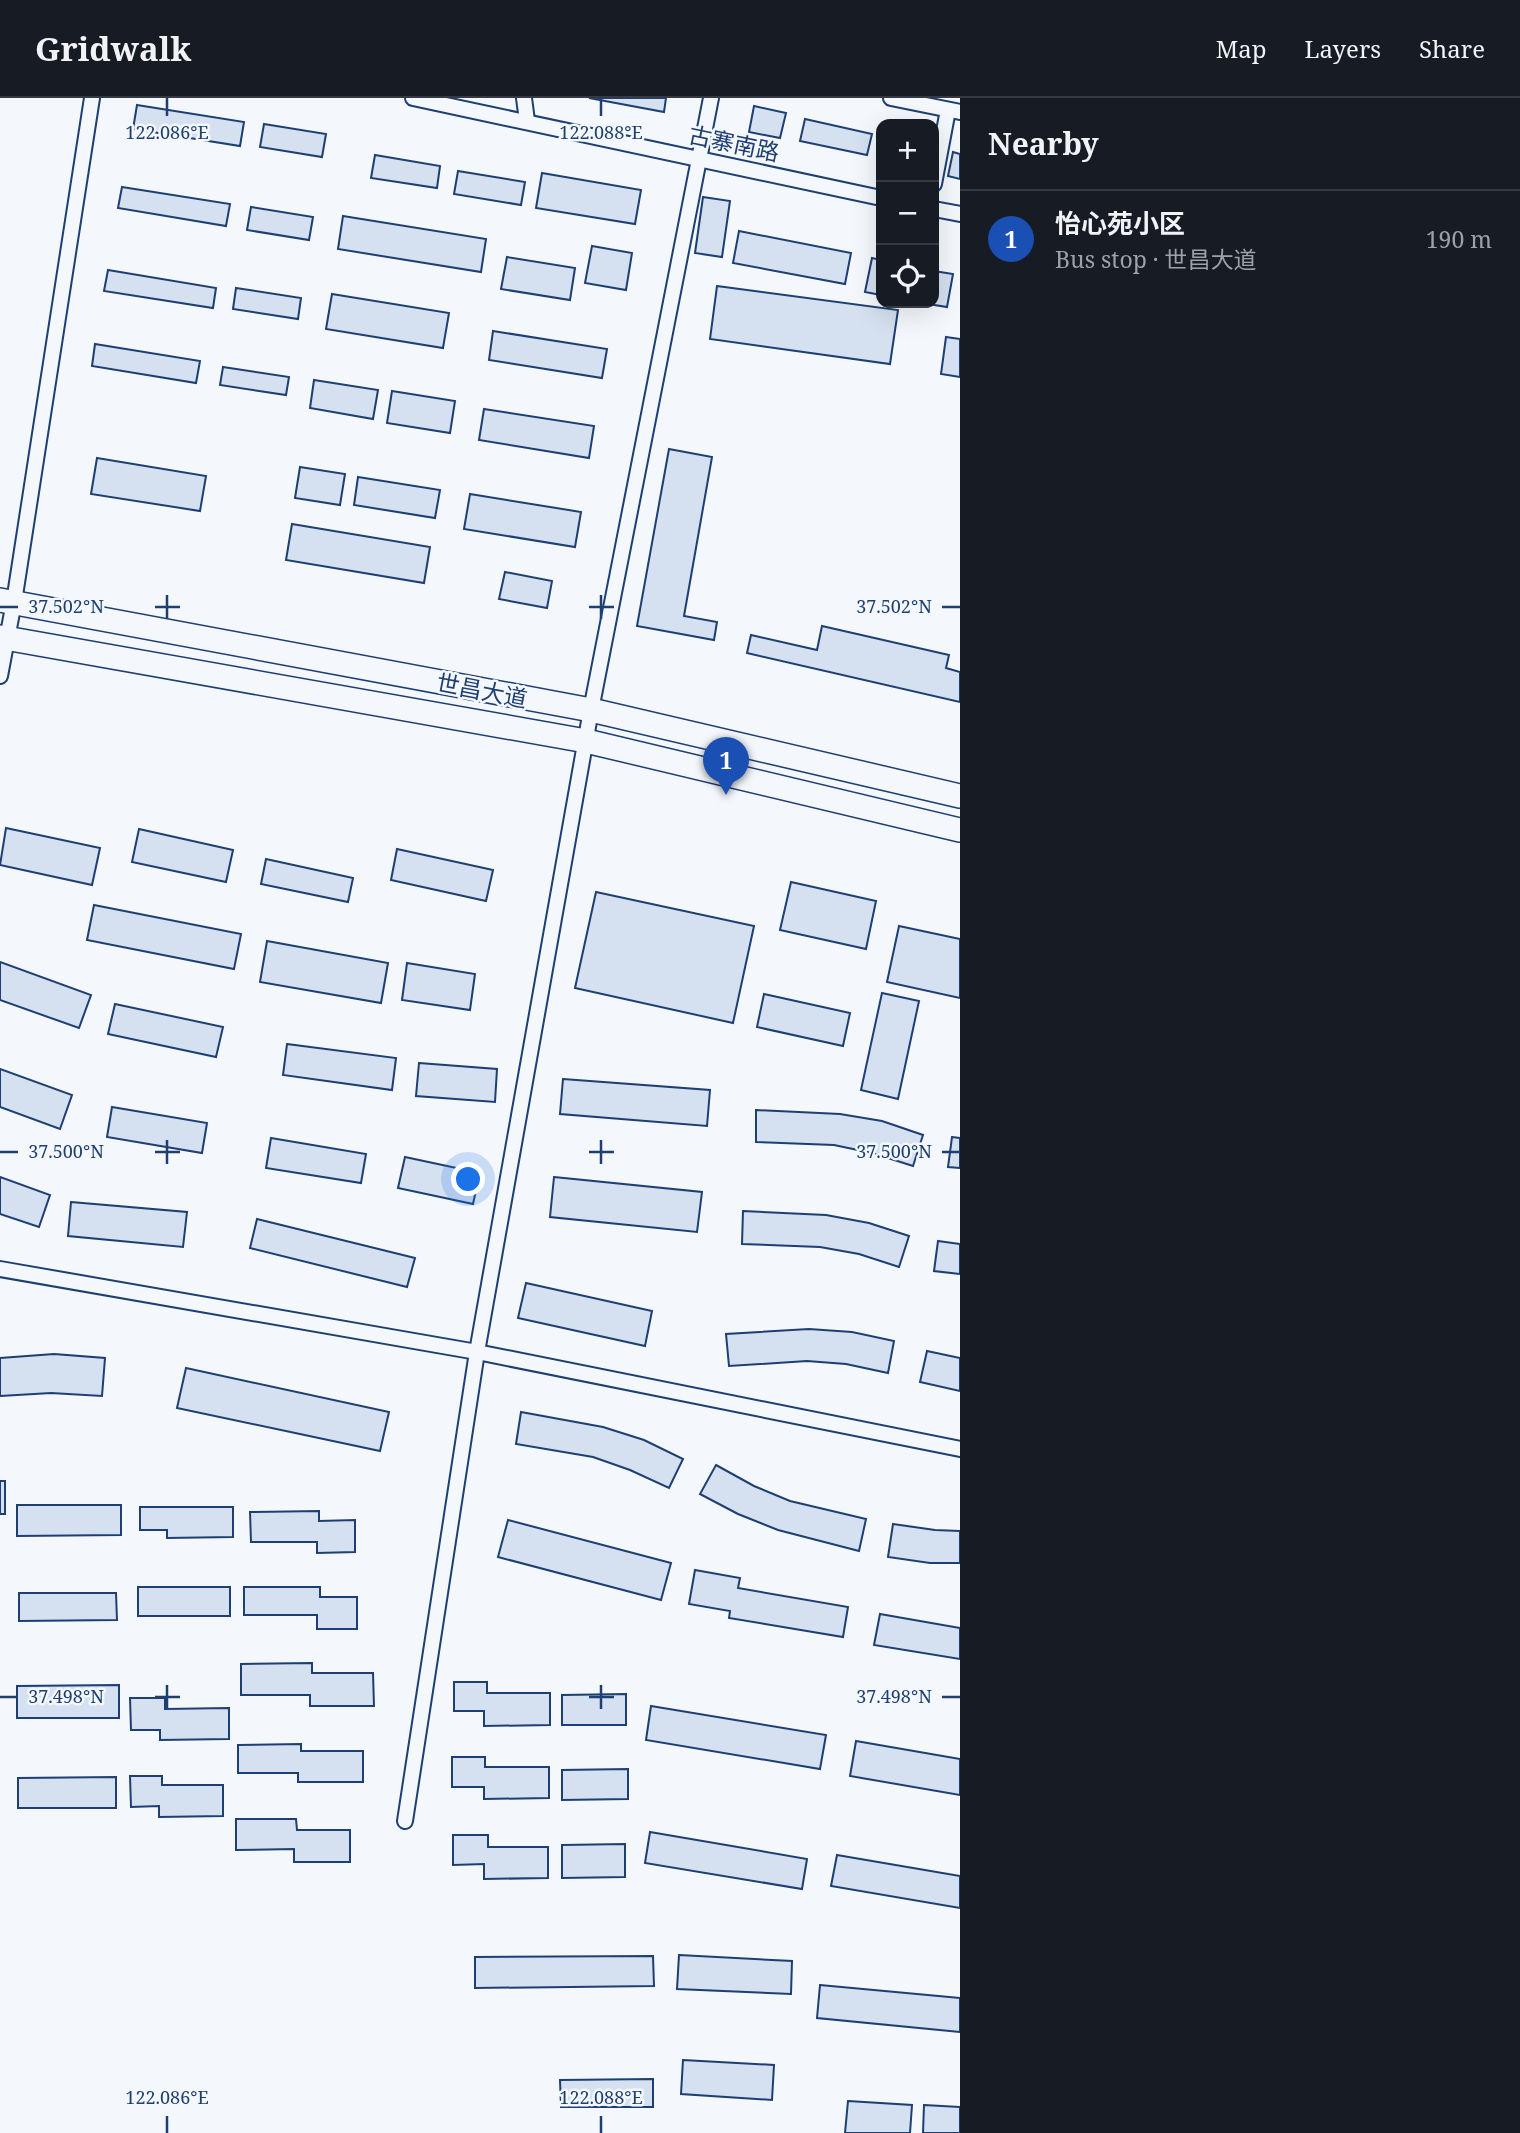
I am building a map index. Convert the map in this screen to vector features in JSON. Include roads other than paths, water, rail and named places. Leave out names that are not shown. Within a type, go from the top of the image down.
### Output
[{"type":"main road","name":"世昌大道","points":[[7,601],[591,710],[960,796]]},
{"type":"main road","name":"世昌大道","points":[[4,638],[586,741],[960,830]]},
{"type":"street","points":[[0,676],[7,601],[92,98]]},
{"type":"street","name":"古寨南路","points":[[413,98],[876,197]]},
{"type":"street","points":[[524,98],[527,121]]},
{"type":"street","points":[[405,1821],[477,1352],[591,710],[711,98]]},
{"type":"street","points":[[891,98],[954,111],[935,182]]},
{"type":"street","points":[[939,210],[960,214]]},
{"type":"street","points":[[0,1269],[477,1352],[960,1449]]},
{"type":"place","name":"怡心苑小区","points":[[726,795]]}]
